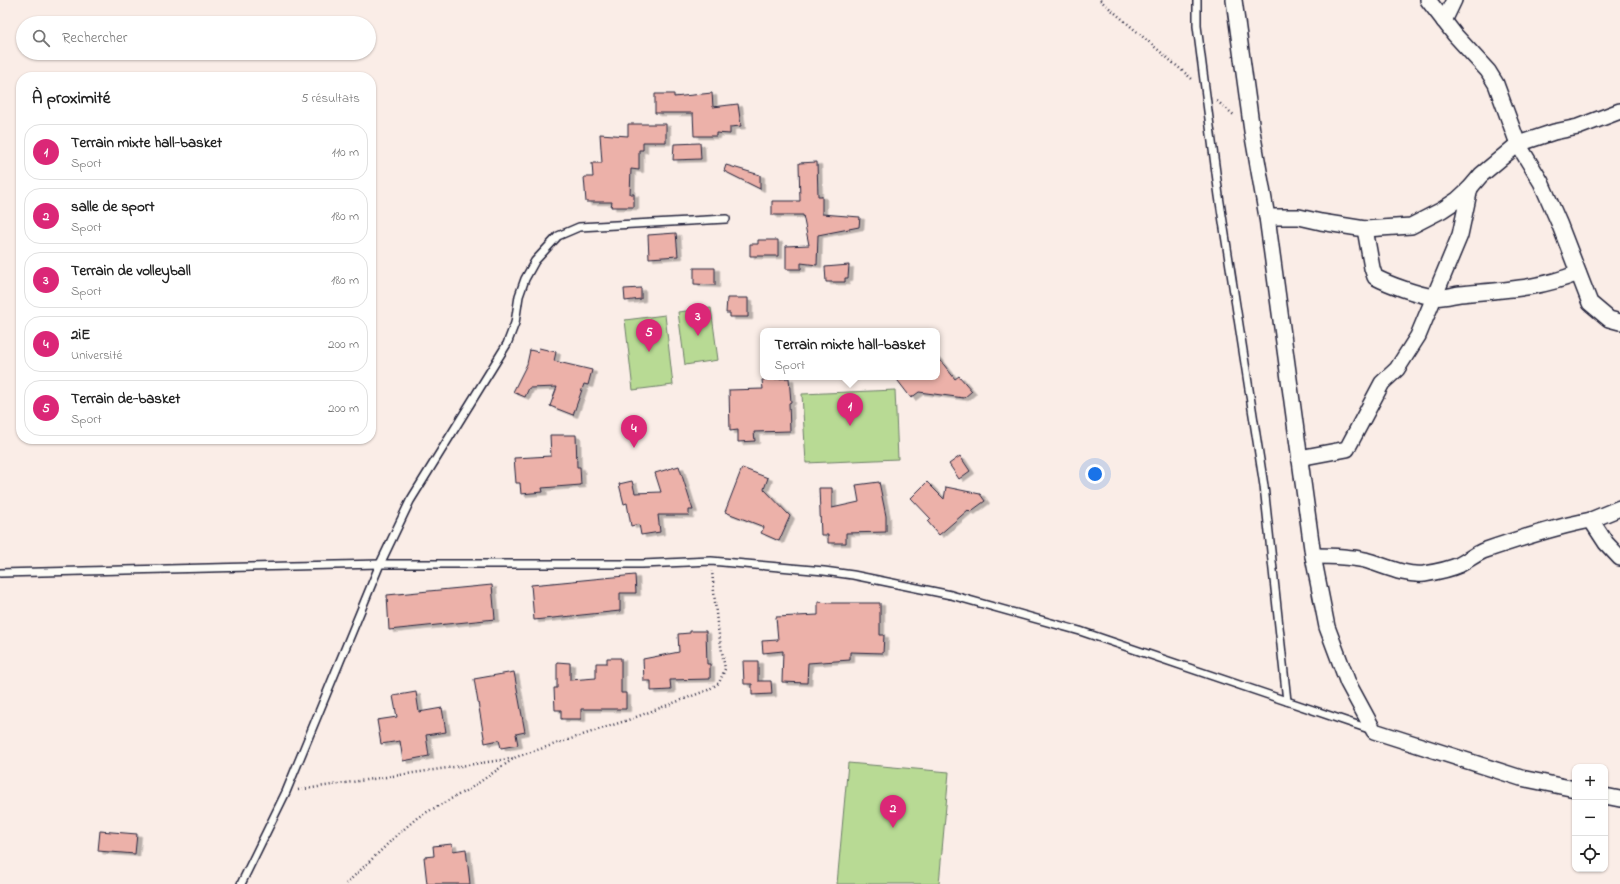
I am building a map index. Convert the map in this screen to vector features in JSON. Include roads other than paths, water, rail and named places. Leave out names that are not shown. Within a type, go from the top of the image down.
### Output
[{"type":"street","points":[[1234,0],[1252,131],[1268,217],[1313,556],[1327,627],[1348,682],[1374,731],[1521,778],[1572,788]]},
{"type":"street","points":[[1428,0],[1455,35],[1488,71],[1496,84],[1518,144],[1540,182],[1559,223],[1590,303],[1609,319],[1620,322]]},
{"type":"street","points":[[1444,21],[1454,0]]},
{"type":"street","points":[[1268,217],[1299,217],[1365,229],[1411,226],[1442,210],[1470,188],[1481,174],[1518,144],[1554,132],[1578,127],[1620,111]]},
{"type":"street","points":[[1299,458],[1347,449],[1382,383],[1397,369],[1418,336],[1460,235],[1470,188]]},
{"type":"street","points":[[1365,229],[1375,277],[1385,282],[1434,297],[1506,290],[1537,285],[1560,280],[1578,273]]},
{"type":"street","points":[[1313,556],[1338,556],[1364,560],[1413,574],[1442,571],[1453,567],[1480,552],[1570,524],[1591,520],[1620,508]]},
{"type":"street","points":[[1591,520],[1606,543],[1620,558]]},
{"type":"street","points":[[1608,797],[1620,799]]},
{"type":"lane","points":[[1197,0],[1197,26],[1219,196],[1264,486],[1287,701]]},
{"type":"lane","points":[[241,884],[286,792],[380,564],[410,501],[507,344],[515,323],[525,279],[535,261],[558,236],[578,227],[726,219]]},
{"type":"lane","points":[[0,573],[380,564],[642,564],[711,561],[846,574],[951,595],[1080,631],[1374,731]]},
{"type":"place","name":"Terrain de volleyball","points":[[698,336]]},
{"type":"place","name":"Terrain de-basket","points":[[649,352]]},
{"type":"place","name":"Terrain mixte hall-basket","points":[[850,426]]},
{"type":"place","name":"2iE","points":[[634,448]]},
{"type":"place","name":"salle de sport","points":[[893,828]]}]
